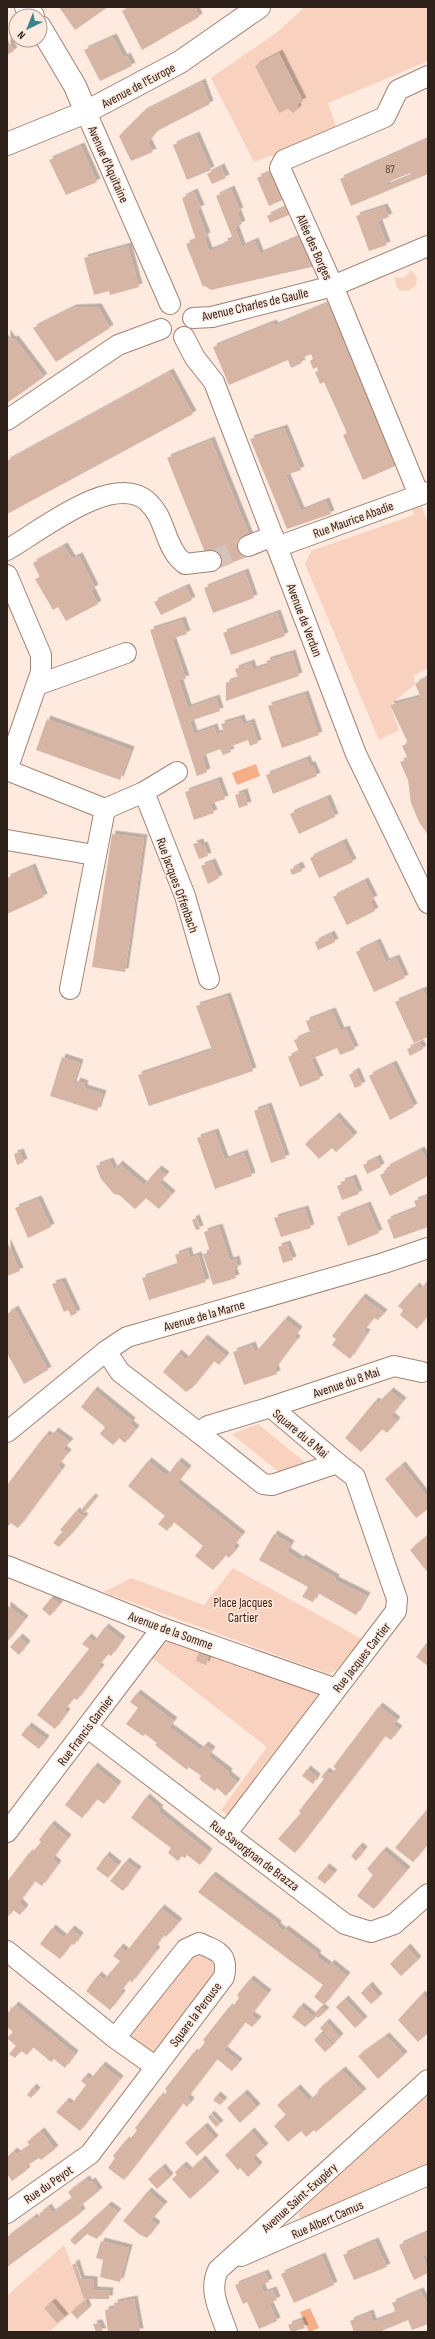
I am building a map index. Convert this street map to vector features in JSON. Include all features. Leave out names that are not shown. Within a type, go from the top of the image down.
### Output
[{"type":"main road","name":"Avenue de l'Europe","points":[[7,144],[86,112],[180,62],[259,7]]},
{"type":"main road","name":"Avenue d'Aquitaine","points":[[48,40],[75,86],[86,112]]},
{"type":"street","name":"Allée des Borges","points":[[424,494],[280,168],[280,164],[284,160],[385,117],[398,90],[428,76]]},
{"type":"street","name":"Avenue d'Aquitaine","points":[[86,112],[170,304]]},
{"type":"street","name":"Avenue Charles de Gaulle","points":[[193,318],[212,316],[333,286],[428,246]]},
{"type":"street","points":[[170,304],[184,307],[193,318],[192,329],[184,337],[174,338],[165,334],[161,329],[162,314],[170,304]]},
{"type":"street","points":[[7,420],[118,345],[161,329]]},
{"type":"street","name":"Avenue de Verdun","points":[[184,337],[195,358],[214,382],[356,754],[428,903]]},
{"type":"street","points":[[7,550],[89,500],[114,493],[134,494],[148,501],[159,515],[174,553],[185,564],[211,562]]},
{"type":"street","name":"Rue Maurice Abadie","points":[[248,546],[275,541],[424,494]]},
{"type":"street","points":[[7,575],[42,655],[41,672],[7,770],[105,809],[144,792],[177,772]]},
{"type":"street","points":[[37,685],[126,653]]},
{"type":"street","name":"Rue Jacques Offenbach","points":[[144,792],[185,896],[209,979]]},
{"type":"street","points":[[70,989],[94,855],[105,809]]},
{"type":"street","points":[[7,840],[94,855]]},
{"type":"street","name":"Avenue de la Marne","points":[[7,1432],[106,1351],[127,1337],[384,1263],[428,1248]]},
{"type":"street","points":[[106,1351],[120,1372],[199,1433]]},
{"type":"street","name":"Avenue du 8 Mai","points":[[272,1407],[394,1366],[422,1372]]},
{"type":"street","name":"Square du 8 Mai","points":[[272,1407],[337,1464],[272,1485],[263,1484],[199,1433],[208,1426],[272,1407]]},
{"type":"street","name":"Rue Jacques Cartier","points":[[226,1834],[396,1611],[397,1599],[355,1477],[337,1464]]},
{"type":"street","name":"Avenue de la Somme","points":[[7,1566],[162,1628],[336,1689]]},
{"type":"street","name":"Rue Francis Garnier","points":[[7,1832],[88,1728],[162,1628]]},
{"type":"street","name":"Rue Savorgnan de Brazza","points":[[88,1728],[345,1924],[371,1932],[394,1924],[428,1894]]},
{"type":"street","name":"Square la Perouse","points":[[90,2154],[224,1977],[226,1967],[225,1958],[214,1949],[199,1943],[186,1949],[115,2038]]},
{"type":"street","points":[[7,1951],[115,2038],[156,2066]]},
{"type":"street","name":"Avenue Saint-Exupéry","points":[[227,2332],[213,2290],[214,2280],[218,2270],[428,2080]]},
{"type":"street","name":"Rue du Peyot","points":[[7,2213],[90,2154]]},
{"type":"street","name":"Rue Albert Camus","points":[[226,2263],[428,2175]]},
{"type":"green space","points":[[305,7],[428,7],[428,61],[328,103],[337,130],[292,153],[270,156],[254,162],[211,78],[276,33]]},
{"type":"green space","points":[[411,270],[417,278],[416,285],[408,291],[399,290],[396,286],[395,277],[404,277]]},
{"type":"green space","points":[[420,503],[428,523],[428,668],[414,675],[415,684],[390,705],[399,730],[379,740],[305,564],[311,551],[414,515],[411,507]]},
{"type":"green space","points":[[258,1424],[306,1463],[279,1472],[232,1434]]},
{"type":"green space","name":"Place Jacques Cartier","points":[[233,1568],[362,1639],[337,1670],[329,1674],[104,1592],[131,1578],[204,1605]]},
{"type":"green space","points":[[170,1639],[313,1689],[318,1694],[319,1700],[232,1819],[221,1810],[267,1747],[151,1657]]},
{"type":"green space","points":[[194,1955],[208,1957],[217,1968],[218,1978],[156,2053],[143,2051],[132,2043],[131,2032]]},
{"type":"green space","points":[[428,2094],[428,2166],[302,2219],[299,2215],[301,2210]]},
{"type":"green space","points":[[64,2245],[85,2301],[49,2332],[7,2332],[7,2296]]},
{"type":"shaded area","points":[[256,764],[260,776],[237,785],[232,773]]},
{"type":"shaded area","points":[[310,2308],[319,2328],[309,2332],[300,2312]]},
{"type":"building","points":[[59,7],[108,7],[75,30]]},
{"type":"building","points":[[129,7],[195,7],[199,17],[142,50],[122,11]]},
{"type":"building","points":[[113,37],[124,58],[127,56],[132,66],[100,81],[84,50]]},
{"type":"building","points":[[7,39],[8,48],[12,48],[14,51],[7,55]]},
{"type":"building","points":[[279,53],[303,101],[297,104],[298,109],[293,113],[288,109],[279,113],[255,66]]},
{"type":"building","points":[[202,82],[210,104],[157,131],[148,142],[153,152],[131,161],[119,136],[143,112]]},
{"type":"building","points":[[196,135],[211,170],[187,180],[173,145]]},
{"type":"building","points":[[428,139],[428,174],[351,206],[340,179]],"holes":[[[410,173],[411,176],[387,186],[386,183]]]},
{"type":"building","points":[[81,146],[97,182],[66,195],[49,160]]},
{"type":"building","points":[[221,167],[226,178],[212,184],[207,174]]},
{"type":"building","points":[[275,170],[287,198],[269,206],[257,178]]},
{"type":"building","points":[[231,189],[240,211],[237,212],[242,224],[235,227],[242,247],[255,241],[260,254],[303,235],[316,266],[211,290],[205,286],[203,287],[186,244],[196,240],[182,198],[194,192],[201,208],[197,210],[207,236],[204,237],[209,251],[225,245],[224,242],[233,239],[216,196]]},
{"type":"building","points":[[290,205],[293,213],[270,223],[267,216]]},
{"type":"building","points":[[384,207],[389,217],[378,221],[387,245],[369,251],[356,216]]},
{"type":"building","points":[[128,246],[139,287],[110,295],[109,291],[94,295],[84,258]]},
{"type":"building","points":[[329,303],[402,463],[363,480],[343,435],[347,433],[324,382],[320,384],[315,372],[318,371],[317,367],[313,369],[310,361],[313,359],[311,354],[300,359],[302,363],[291,368],[288,360],[229,385],[213,347],[273,323],[275,326]]},
{"type":"building","points":[[98,307],[110,328],[56,362],[33,328],[73,308]]},
{"type":"building","points":[[7,333],[12,340],[15,339],[44,377],[7,403]]},
{"type":"building","points":[[170,372],[193,414],[7,514],[7,461]]},
{"type":"building","points":[[284,428],[301,470],[286,475],[301,511],[326,501],[331,514],[287,529],[250,439]]},
{"type":"building","points":[[211,440],[250,537],[252,555],[215,569],[206,555],[167,458]]},
{"type":"building","points":[[64,546],[72,559],[79,556],[95,588],[91,590],[98,604],[66,621],[58,607],[53,610],[35,579],[40,577],[33,563]]},
{"type":"building","points":[[245,572],[254,598],[213,613],[204,588]]},
{"type":"building","points":[[186,587],[192,600],[161,615],[154,602]]},
{"type":"building","points":[[277,613],[285,636],[231,655],[223,633]]},
{"type":"building","points":[[182,620],[187,634],[172,639],[186,679],[179,680],[188,708],[216,698],[220,711],[190,721],[194,734],[214,727],[216,734],[224,732],[221,724],[241,718],[243,725],[251,722],[258,743],[250,746],[248,740],[229,747],[231,752],[223,755],[220,749],[202,756],[207,772],[197,776],[150,630]]},
{"type":"building","points":[[292,653],[299,676],[226,701],[226,683],[238,678],[235,669],[251,663],[253,670],[268,665],[266,661]]},
{"type":"building","points":[[428,677],[428,835],[419,822],[411,803],[408,780],[400,762],[408,759],[402,746],[408,743],[390,705],[421,697],[415,684]]},
{"type":"building","points":[[305,694],[319,735],[282,748],[268,706]]},
{"type":"building","points":[[47,719],[131,750],[120,780],[36,750]]},
{"type":"building","points":[[307,759],[309,765],[312,765],[317,776],[273,794],[266,775]]},
{"type":"building","points":[[218,780],[225,799],[210,804],[214,813],[194,820],[185,792]]},
{"type":"building","points":[[244,792],[248,805],[239,808],[235,795]]},
{"type":"building","points":[[327,798],[335,817],[299,834],[290,814]]},
{"type":"building","points":[[112,834],[144,838],[125,972],[92,967]]},
{"type":"building","points":[[200,842],[201,846],[204,845],[208,856],[199,859],[193,844]]},
{"type":"building","points":[[343,842],[353,862],[319,878],[310,858]]},
{"type":"building","points":[[212,862],[219,878],[208,884],[201,866]]},
{"type":"building","points":[[299,865],[302,871],[292,875],[290,870]]},
{"type":"building","points":[[32,867],[44,897],[7,914],[7,878]]},
{"type":"building","points":[[365,881],[374,899],[370,901],[375,911],[347,925],[333,897]]},
{"type":"building","points":[[331,934],[335,942],[318,950],[315,942]]},
{"type":"building","points":[[377,942],[386,962],[396,958],[405,978],[374,992],[356,952]]},
{"type":"building","points":[[423,990],[428,1001],[428,1037],[414,1043],[395,1002]]},
{"type":"building","points":[[227,996],[253,1071],[149,1106],[138,1075],[212,1050],[196,1006]]},
{"type":"building","points":[[332,1011],[341,1031],[346,1029],[355,1049],[340,1055],[337,1048],[311,1059],[320,1079],[300,1087],[288,1057],[299,1052],[294,1040],[320,1029],[310,1032],[306,1021]]},
{"type":"building","points":[[420,1043],[423,1049],[410,1056],[407,1049]]},
{"type":"building","points":[[62,1057],[80,1063],[73,1084],[75,1085],[77,1081],[85,1084],[84,1088],[103,1094],[97,1111],[50,1096]]},
{"type":"building","points":[[393,1064],[414,1107],[390,1120],[369,1076]]},
{"type":"building","points":[[356,1071],[362,1085],[355,1088],[349,1075]]},
{"type":"building","points":[[268,1106],[286,1158],[271,1163],[254,1111]]},
{"type":"building","points":[[336,1116],[354,1136],[336,1152],[332,1148],[319,1159],[305,1144]]},
{"type":"building","points":[[215,1132],[225,1160],[244,1153],[252,1176],[215,1189],[197,1138]]},
{"type":"building","points":[[421,1150],[426,1159],[428,1159],[428,1176],[390,1196],[380,1175],[388,1171],[386,1168]]},
{"type":"building","points":[[20,1152],[24,1162],[17,1165],[14,1154]]},
{"type":"building","points":[[377,1158],[381,1167],[367,1174],[363,1165]]},
{"type":"building","points":[[110,1161],[114,1170],[119,1164],[144,1185],[158,1169],[166,1175],[159,1183],[172,1194],[159,1209],[146,1198],[135,1209],[119,1195],[114,1194],[101,1179],[96,1166]]},
{"type":"building","points":[[353,1178],[359,1194],[342,1200],[337,1186],[342,1184],[341,1182]]},
{"type":"building","points":[[428,1196],[428,1227],[394,1239],[387,1220],[417,1208],[414,1201]]},
{"type":"building","points":[[38,1199],[51,1227],[28,1238],[15,1208]]},
{"type":"building","points":[[367,1205],[379,1233],[348,1246],[337,1217]]},
{"type":"building","points":[[305,1209],[311,1228],[281,1237],[274,1218]]},
{"type":"building","points":[[196,1218],[200,1229],[196,1230],[192,1220]]},
{"type":"building","points":[[219,1227],[230,1261],[236,1259],[238,1268],[233,1270],[236,1278],[213,1285],[203,1254],[210,1252],[204,1232]]},
{"type":"building","points":[[7,1242],[20,1271],[7,1276]]},
{"type":"building","points":[[287,1244],[293,1260],[283,1263],[278,1247]]},
{"type":"building","points":[[188,1250],[190,1258],[198,1255],[206,1282],[149,1300],[142,1278],[178,1265],[175,1255]]},
{"type":"building","points":[[428,1280],[428,1315],[417,1329],[400,1315],[403,1310],[398,1306],[416,1286],[420,1290]]},
{"type":"building","points":[[62,1281],[77,1313],[71,1316],[68,1310],[64,1312],[52,1284]]},
{"type":"building","points":[[362,1297],[384,1313],[378,1320],[374,1318],[363,1331],[367,1333],[350,1359],[332,1345],[336,1339],[332,1336]]},
{"type":"building","points":[[15,1309],[48,1370],[24,1384],[7,1353],[7,1314]]},
{"type":"building","points":[[285,1319],[299,1330],[294,1337],[297,1339],[275,1368],[277,1374],[244,1385],[233,1352],[252,1345],[255,1353]]},
{"type":"building","points":[[204,1338],[226,1356],[219,1365],[214,1361],[192,1388],[186,1392],[163,1372],[178,1353],[186,1360]]},
{"type":"building","points":[[94,1390],[132,1421],[130,1424],[136,1429],[125,1443],[119,1438],[113,1445],[100,1434],[105,1427],[81,1407]]},
{"type":"building","points":[[390,1391],[403,1401],[391,1416],[397,1421],[387,1433],[382,1429],[361,1452],[345,1438],[375,1401],[378,1403]]},
{"type":"building","points":[[55,1431],[70,1442],[63,1449],[68,1453],[58,1465],[62,1469],[18,1528],[11,1523],[7,1527],[7,1485],[46,1434],[50,1437]]},
{"type":"building","points":[[148,1461],[167,1476],[178,1461],[188,1469],[177,1483],[242,1535],[233,1546],[236,1549],[229,1558],[226,1555],[213,1570],[195,1556],[203,1546],[174,1522],[167,1531],[158,1524],[165,1516],[128,1486]]},
{"type":"building","points":[[402,1465],[428,1498],[428,1509],[416,1518],[385,1479]]},
{"type":"building","points":[[92,1497],[95,1499],[84,1513],[81,1510]]},
{"type":"building","points":[[76,1511],[85,1517],[69,1537],[60,1530]]},
{"type":"building","points":[[61,1533],[67,1538],[59,1547],[53,1543]]},
{"type":"building","points":[[274,1534],[291,1544],[287,1551],[300,1560],[302,1558],[336,1578],[335,1580],[367,1596],[356,1615],[318,1593],[313,1602],[302,1597],[308,1587],[259,1560]]},
{"type":"building","points":[[428,1535],[428,1573],[410,1550]]},
{"type":"building","points":[[51,1598],[60,1604],[50,1616],[42,1609]]},
{"type":"building","points":[[7,1605],[25,1619],[7,1642]]},
{"type":"building","points":[[105,1627],[122,1640],[111,1656],[108,1654],[98,1666],[101,1668],[77,1700],[74,1698],[64,1710],[67,1712],[55,1729],[37,1715],[89,1649],[82,1644],[88,1637],[94,1642]]},
{"type":"building","points":[[19,1637],[27,1644],[19,1655],[10,1647]]},
{"type":"building","points":[[428,1641],[428,1666],[416,1657]]},
{"type":"building","points":[[199,1651],[209,1655],[206,1665],[196,1661]]},
{"type":"building","points":[[137,1693],[174,1721],[169,1727],[200,1750],[205,1745],[212,1750],[208,1756],[229,1772],[228,1775],[237,1782],[226,1796],[217,1788],[215,1791],[199,1779],[201,1776],[196,1772],[188,1767],[187,1770],[155,1745],[157,1743],[145,1734],[143,1736],[126,1724],[138,1708],[130,1702]]},
{"type":"building","points":[[379,1706],[397,1720],[393,1725],[399,1729],[391,1740],[385,1736],[295,1853],[278,1839],[301,1813],[299,1811],[324,1779],[321,1777],[326,1771],[331,1775],[336,1768],[333,1767]]},
{"type":"building","points":[[28,1726],[46,1739],[39,1749],[21,1735]]},
{"type":"building","points":[[94,1766],[118,1785],[104,1804],[97,1799],[82,1818],[65,1805]]},
{"type":"building","points":[[307,1769],[317,1777],[313,1784],[302,1776]]},
{"type":"building","points":[[146,1797],[160,1809],[158,1811],[209,1852],[200,1865],[187,1855],[185,1858],[182,1856],[178,1861],[168,1853],[171,1848],[131,1818]]},
{"type":"building","points":[[428,1808],[428,1844],[413,1862],[395,1848]]},
{"type":"building","points":[[51,1824],[68,1838],[52,1859],[58,1864],[42,1886],[35,1881],[19,1902],[25,1908],[20,1915],[13,1910],[7,1918],[7,1882],[29,1853],[31,1854],[41,1842],[39,1840]]},
{"type":"building","points":[[359,1846],[364,1850],[356,1861],[351,1856]]},
{"type":"building","points":[[383,1850],[407,1870],[374,1909],[357,1896],[373,1875],[367,1869]]},
{"type":"building","points":[[106,1855],[118,1865],[108,1878],[96,1869]]},
{"type":"building","points":[[126,1861],[138,1870],[123,1891],[110,1881]]},
{"type":"building","points":[[326,1867],[334,1873],[325,1884],[317,1878]]},
{"type":"building","points":[[212,1875],[278,1924],[277,1926],[283,1931],[285,1929],[318,1954],[316,1956],[329,1966],[331,1963],[347,1976],[324,2005],[314,1997],[323,1985],[198,1892]]},
{"type":"building","points":[[161,1908],[179,1922],[166,1937],[164,1935],[154,1948],[157,1950],[132,1982],[129,1980],[120,1992],[122,1994],[110,2010],[86,1991],[98,1975],[104,1980],[120,1961],[113,1956],[120,1947],[126,1952]]},
{"type":"building","points":[[52,1928],[64,1938],[71,1929],[80,1936],[74,1945],[71,1944],[60,1959],[40,1944]]},
{"type":"building","points":[[407,1947],[418,1960],[401,1976],[390,1964]]},
{"type":"building","points":[[250,1979],[268,1993],[251,2015],[258,2020],[252,2027],[245,2022],[224,2050],[239,2062],[232,2071],[217,2059],[187,2098],[191,2101],[187,2107],[183,2103],[124,2180],[108,2168],[115,2158],[113,2156],[126,2140],[128,2142],[137,2130],[135,2128],[160,2096],[162,2098],[167,2091],[165,2089],[194,2052],[196,2054],[205,2042],[203,2040],[229,2007],[231,2009],[239,1998],[237,1995]]},
{"type":"building","points":[[369,1985],[379,1997],[371,2004],[361,1993]]},
{"type":"building","points":[[422,1994],[428,2001],[428,2033],[418,2042],[398,2020]]},
{"type":"building","points":[[345,1999],[364,2020],[355,2028],[336,2007]]},
{"type":"building","points":[[15,2005],[75,2054],[65,2068],[54,2059],[51,2062],[33,2047],[27,2055],[21,2051],[15,2058],[9,2054],[16,2046],[7,2038],[13,2032],[7,2027],[7,2010],[9,2012]]},
{"type":"building","points":[[300,2006],[315,2018],[305,2027],[292,2017]]},
{"type":"building","points":[[321,2007],[326,2011],[318,2018],[314,2014]]},
{"type":"building","points":[[326,2022],[340,2037],[334,2043],[320,2028]]},
{"type":"building","points":[[321,2033],[333,2045],[325,2052],[314,2040]]},
{"type":"building","points":[[386,2036],[404,2055],[378,2079],[358,2056]]},
{"type":"building","points":[[102,2065],[120,2079],[80,2131],[56,2112],[66,2101],[71,2105],[86,2085],[81,2081],[85,2076],[90,2080]]},
{"type":"building","points":[[342,2070],[363,2092],[316,2132],[314,2130],[306,2137],[301,2131],[288,2142],[274,2126],[286,2115],[277,2105],[297,2088],[309,2101],[317,2094],[319,2089]]},
{"type":"building","points":[[33,2087],[37,2091],[31,2098],[27,2095]]},
{"type":"building","points":[[244,2093],[257,2107],[240,2123],[227,2108]]},
{"type":"building","points":[[217,2095],[224,2101],[220,2105],[213,2100]]},
{"type":"building","points":[[211,2114],[220,2124],[216,2127],[208,2117]]},
{"type":"building","points":[[204,2126],[215,2139],[197,2156],[185,2143]]},
{"type":"building","points":[[41,2131],[55,2149],[41,2160],[39,2158],[25,2167],[27,2170],[12,2181],[7,2174],[7,2157],[14,2151],[17,2154],[30,2145],[27,2142]]},
{"type":"building","points":[[251,2131],[265,2147],[252,2158],[259,2166],[248,2177],[240,2168],[238,2170],[225,2155]]},
{"type":"building","points":[[202,2159],[216,2175],[190,2199],[172,2179],[177,2175],[175,2172],[183,2165],[189,2171]]},
{"type":"building","points":[[162,2167],[170,2177],[157,2189],[148,2179]]},
{"type":"building","points":[[86,2179],[89,2183],[92,2181],[99,2191],[79,2207],[82,2212],[7,2267],[7,2237],[34,2217],[36,2220],[41,2216],[39,2214],[48,2207],[52,2213],[72,2198],[68,2192]]},
{"type":"building","points":[[148,2191],[164,2205],[151,2220],[157,2225],[147,2238],[139,2234],[123,2221]]},
{"type":"building","points":[[108,2205],[118,2212],[97,2239],[87,2234],[75,2245],[70,2240]]},
{"type":"building","points":[[428,2232],[428,2254],[423,2256],[428,2273],[414,2280],[399,2245]]},
{"type":"building","points":[[101,2241],[129,2248],[120,2282],[100,2277],[103,2260],[96,2258]]},
{"type":"building","points":[[375,2241],[387,2267],[354,2280],[343,2255]]},
{"type":"building","points":[[322,2256],[334,2285],[294,2303],[281,2274]]},
{"type":"building","points":[[76,2263],[81,2279],[94,2280],[94,2290],[110,2291],[109,2299],[84,2299],[72,2265]]},
{"type":"building","points":[[265,2273],[269,2282],[261,2285],[264,2293],[273,2290],[277,2300],[269,2303],[277,2321],[259,2329],[247,2302],[243,2304],[235,2285]]},
{"type":"building","points":[[420,2291],[428,2305],[428,2324],[412,2330],[408,2320],[379,2332],[354,2332],[350,2321],[370,2313],[373,2322],[389,2316],[396,2312],[392,2303]]},
{"type":"building","points":[[134,2299],[140,2332],[108,2332],[105,2310],[115,2308],[114,2303]]},
{"type":"building","points":[[85,2301],[88,2309],[77,2319],[71,2312]]},
{"type":"building","points":[[52,2302],[65,2317],[57,2323],[44,2308]]},
{"type":"building","points":[[301,2320],[305,2328],[291,2332],[288,2325]]},
{"type":"building","points":[[99,2323],[103,2332],[96,2332],[93,2324]]},
{"type":"tunnel","points":[[211,561],[248,546]]}]
